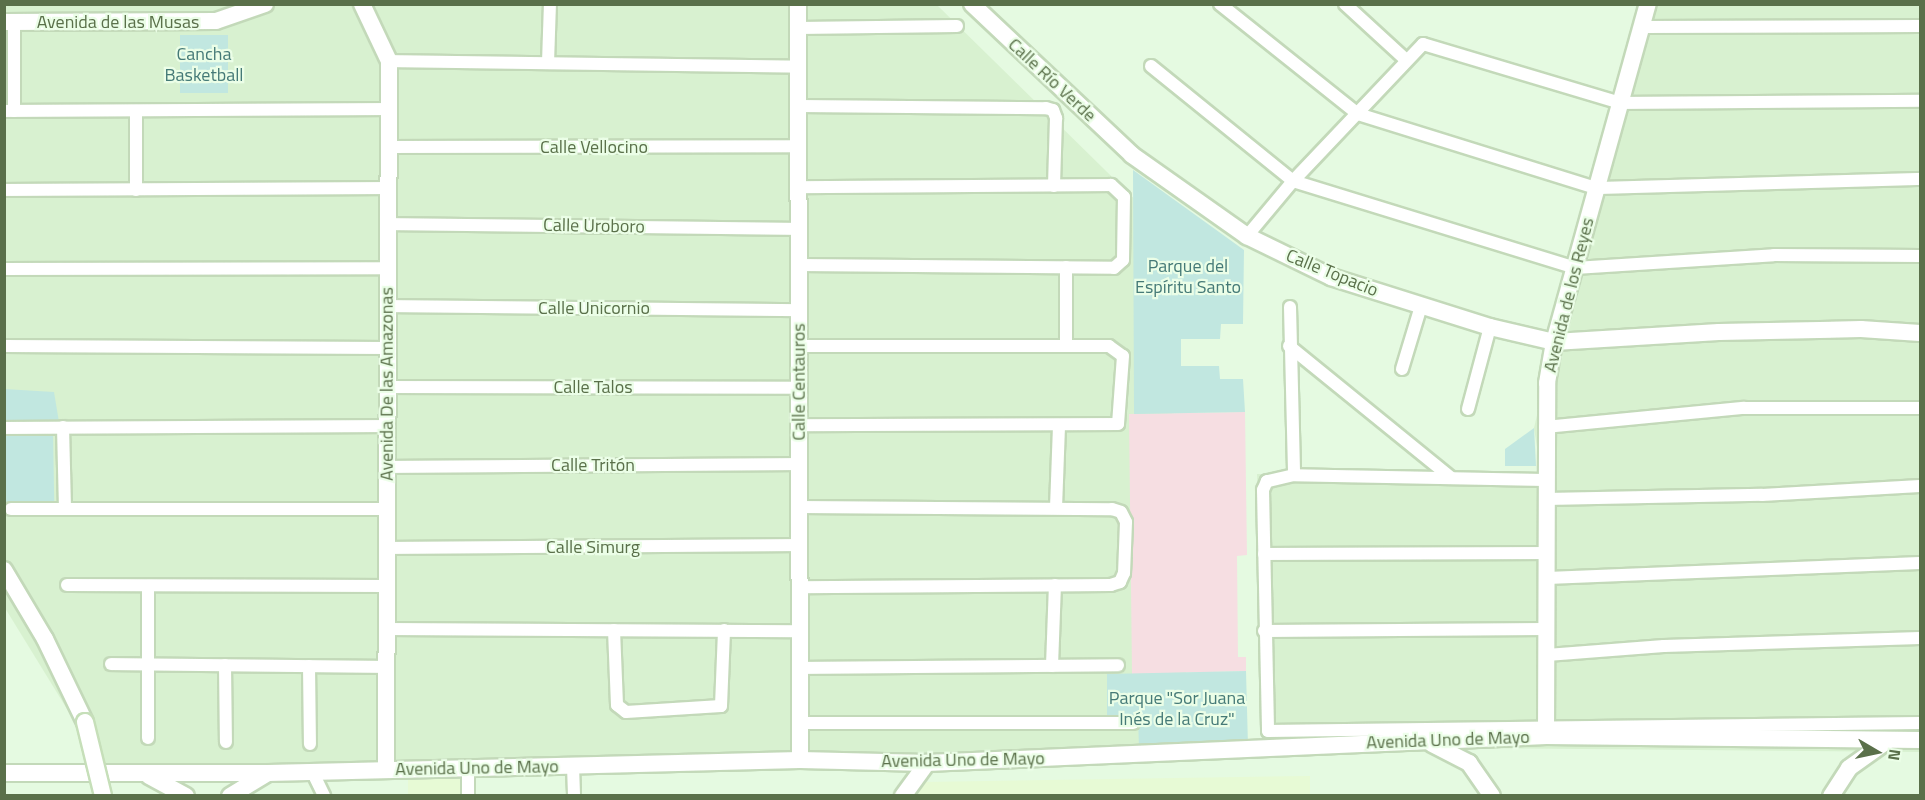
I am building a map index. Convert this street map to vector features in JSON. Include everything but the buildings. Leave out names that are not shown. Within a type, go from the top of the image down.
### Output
[{"type":"street","name":"Avenida de las Musas","points":[[9,22],[216,21],[265,4]]},
{"type":"street","name":"Avenida De las Amazonas","points":[[362,4],[389,61],[386,770]]},
{"type":"street","points":[[548,63],[550,4]]},
{"type":"street","name":"Calle Centauros","points":[[798,4],[800,760]]},
{"type":"street","name":"Calle Río Verde","points":[[972,4],[1132,155]]},
{"type":"street","points":[[1220,4],[1358,114],[1596,188],[1920,179]]},
{"type":"street","points":[[1345,4],[1406,58]]},
{"type":"street","name":"Avenida de los Reyes","points":[[1546,732],[1545,427],[1554,342],[1648,4]]},
{"type":"street","points":[[9,22],[9,111],[389,109]]},
{"type":"street","points":[[798,28],[957,26]]},
{"type":"street","points":[[1642,27],[1920,26]]},
{"type":"street","points":[[1247,236],[1293,181],[1358,114],[1406,58],[1423,44],[1621,103],[1920,101]]},
{"type":"street","points":[[389,61],[799,67]]},
{"type":"street","points":[[1150,66],[1293,181],[1575,267],[1774,255],[1920,255]]},
{"type":"street","points":[[799,106],[1046,108],[1053,110],[1056,118],[1054,186]]},
{"type":"street","points":[[136,111],[136,190]]},
{"type":"street","name":"Calle Vellocino","points":[[389,147],[799,147]]},
{"type":"street","name":"Calle Topacio","points":[[1132,155],[1247,236],[1331,277],[1490,327],[1554,342],[1731,332],[1861,329],[1920,333]]},
{"type":"street","points":[[799,187],[1111,185],[1120,190],[1124,197],[1121,266],[799,265]]},
{"type":"street","points":[[4,190],[388,188]]},
{"type":"street","name":"Calle Uroboro","points":[[388,224],[799,229]]},
{"type":"street","points":[[1066,267],[1066,346]]},
{"type":"street","points":[[4,269],[388,268]]},
{"type":"street","name":"Calle Unicornio","points":[[388,306],[799,310]]},
{"type":"street","points":[[1402,369],[1421,306]]},
{"type":"street","points":[[1290,307],[1289,346],[1294,475]]},
{"type":"street","points":[[1468,409],[1490,327]]},
{"type":"street","points":[[4,346],[387,348]]},
{"type":"street","points":[[799,346],[1109,346],[1119,350],[1122,356],[1118,424],[1059,426],[799,425]]},
{"type":"street","points":[[1289,346],[1450,477]]},
{"type":"street","name":"Calle Talos","points":[[387,387],[799,388]]},
{"type":"street","points":[[1545,427],[1743,408],[1920,408]]},
{"type":"street","points":[[4,428],[387,426]]},
{"type":"street","points":[[1056,508],[1059,426]]},
{"type":"street","points":[[63,427],[65,508]]},
{"type":"street","name":"Calle Tritón","points":[[387,467],[799,464]]},
{"type":"street","points":[[1545,480],[1294,475],[1267,481],[1263,490],[1264,631],[1268,731],[1289,740],[1920,723]]},
{"type":"street","points":[[1546,499],[1762,495],[1920,486]]},
{"type":"street","points":[[799,507],[1056,508],[1121,512],[1126,522],[1125,573],[1120,582],[1054,585],[800,587]]},
{"type":"street","points":[[11,509],[387,509]]},
{"type":"street","name":"Calle Simurg","points":[[387,548],[799,545]]},
{"type":"street","points":[[1264,554],[1546,553]]},
{"type":"street","points":[[1547,578],[1920,563]]},
{"type":"street","points":[[4,570],[45,639],[84,722],[103,795]]},
{"type":"street","points":[[67,585],[387,586]]},
{"type":"street","points":[[1052,666],[1054,585]]},
{"type":"street","points":[[148,586],[148,738]]},
{"type":"street","points":[[386,628],[800,631]]},
{"type":"street","points":[[1264,631],[1547,629]]},
{"type":"street","points":[[614,630],[617,705],[626,712],[721,706],[724,630]]},
{"type":"street","points":[[1547,655],[1664,646],[1920,638]]},
{"type":"street","points":[[111,663],[386,667]]},
{"type":"street","points":[[225,665],[226,742]]},
{"type":"street","points":[[800,668],[1118,665]]},
{"type":"street","points":[[309,666],[310,744]]},
{"type":"street","points":[[800,723],[1133,723]]},
{"type":"street","name":"Avenida Uno de Mayo","points":[[4,773],[268,773],[800,760],[927,763],[1161,756],[1289,740],[1416,741],[1546,732],[1920,740]]},
{"type":"street","points":[[1831,795],[1849,768],[1887,740]]},
{"type":"street","points":[[1416,741],[1439,746],[1460,756],[1477,771],[1491,795]]},
{"type":"street","points":[[903,795],[927,763]]},
{"type":"street","points":[[573,766],[574,795]]},
{"type":"street","points":[[468,768],[468,795]]},
{"type":"street","points":[[312,771],[324,795]]},
{"type":"street","points":[[143,773],[186,795]]},
{"type":"street","points":[[230,795],[268,773]]},
{"type":"shaded area","points":[[5,5],[937,5],[1163,227],[1190,753],[102,766],[5,608]]},
{"type":"shaded area","points":[[1651,5],[1920,5],[1920,752],[1258,746],[1268,732],[1257,474],[1541,473],[1534,428],[1554,342]]},
{"type":"shaded area","points":[[1245,412],[1247,555],[1237,556],[1238,657],[1246,657],[1246,671],[1132,674],[1129,414]]},
{"type":"shaded area","points":[[408,776],[460,776],[460,795],[408,795]]},
{"type":"shaded area","points":[[1310,776],[1310,795],[912,796],[923,782]]},
{"type":"green space","name":"Cancha Basketball","points":[[180,35],[228,35],[228,93],[180,93]]},
{"type":"green space","name":"Parque del Espíritu Santo","points":[[1133,170],[1244,250],[1243,324],[1221,324],[1220,339],[1181,339],[1181,366],[1219,366],[1220,379],[1243,379],[1245,412],[1134,414]]},
{"type":"green space","points":[[4,389],[54,392],[59,422],[5,422]]},
{"type":"green space","points":[[1534,428],[1536,466],[1505,466],[1505,449]]},
{"type":"green space","points":[[53,432],[54,510],[6,511],[5,433]]},
{"type":"green space","name":"Parque \"Sor Juana Inés de la Cruz\"","points":[[1246,671],[1248,746],[1139,749],[1138,715],[1107,716],[1107,674]]}]
